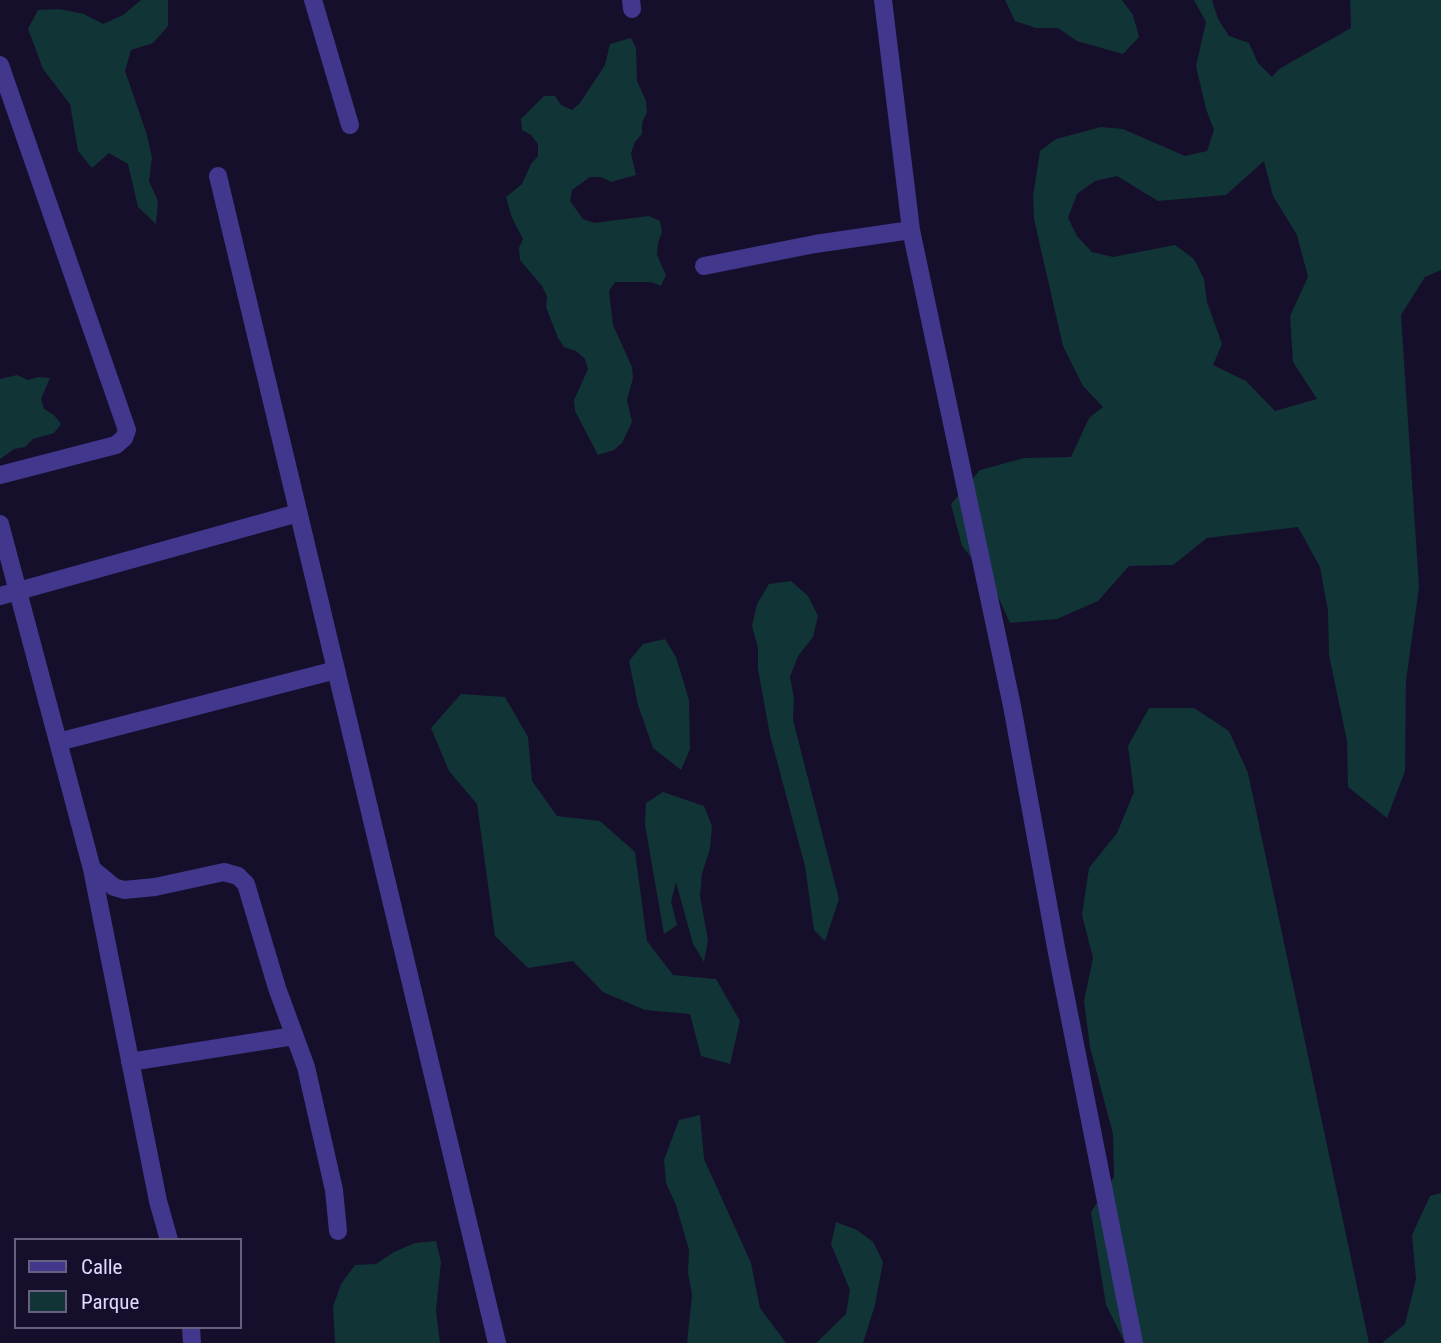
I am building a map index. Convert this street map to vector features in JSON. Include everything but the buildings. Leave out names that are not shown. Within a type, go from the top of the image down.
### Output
[{"type":"street","points":[[313,0],[349,125]]},
{"type":"street","points":[[883,0],[911,230],[1012,706],[1057,953],[1134,1343]]},
{"type":"street","points":[[0,65],[127,430],[124,438],[116,445],[0,475]]},
{"type":"street","points":[[218,176],[497,1343]]},
{"type":"street","points":[[704,266],[815,244],[911,230]]},
{"type":"street","points":[[0,596],[298,513]]},
{"type":"street","points":[[0,524],[92,869],[158,1201],[168,1238]]},
{"type":"street","points":[[58,742],[336,670]]},
{"type":"street","points":[[92,869],[118,889],[132,891],[224,872],[238,876],[248,889],[277,989],[306,1067],[334,1190],[338,1231]]},
{"type":"street","points":[[130,1062],[294,1035]]},
{"type":"green space","points":[[141,0],[168,0],[168,26],[153,43],[131,50],[125,71],[152,158],[149,181],[158,201],[156,224],[138,207],[128,164],[109,153],[92,168],[78,151],[70,104],[43,69],[28,29],[38,10],[59,9],[84,14],[103,24],[123,15]]},
{"type":"green space","points":[[1005,0],[1122,0],[1133,15],[1139,37],[1123,54],[1077,41],[1058,28],[1036,28],[1015,21]]},
{"type":"green space","points":[[1194,0],[1212,0],[1218,19],[1229,36],[1249,43],[1258,63],[1272,77],[1279,69],[1351,28],[1350,0],[1441,0],[1441,270],[1425,277],[1401,315],[1419,587],[1406,681],[1405,771],[1387,818],[1348,787],[1347,741],[1329,655],[1328,611],[1320,567],[1298,527],[1207,538],[1173,565],[1129,566],[1098,601],[1057,619],[1010,623],[991,581],[962,546],[951,504],[980,470],[1024,458],[1071,457],[1089,418],[1103,407],[1083,386],[1063,346],[1034,219],[1033,196],[1040,151],[1056,139],[1101,127],[1123,129],[1185,156],[1207,151],[1214,130],[1196,66],[1206,22]],"holes":[[[1264,161],[1273,196],[1297,235],[1308,277],[1290,316],[1293,362],[1317,399],[1275,411],[1246,381],[1213,365],[1222,344],[1207,302],[1204,279],[1194,259],[1175,245],[1113,257],[1092,252],[1077,236],[1068,218],[1077,194],[1095,181],[1117,176],[1158,201],[1226,195]]]},
{"type":"green space","points":[[631,38],[636,48],[637,81],[646,101],[647,112],[642,123],[642,134],[631,153],[636,175],[611,182],[601,177],[590,177],[572,190],[570,201],[583,219],[594,223],[649,216],[660,221],[662,232],[657,255],[666,275],[661,286],[651,282],[615,282],[609,291],[613,325],[632,367],[633,378],[627,400],[632,422],[622,443],[614,450],[598,455],[575,411],[574,400],[588,369],[585,359],[576,351],[564,347],[558,338],[546,307],[547,296],[520,260],[519,248],[523,239],[512,218],[506,197],[522,184],[531,164],[538,156],[538,144],[531,135],[522,130],[521,119],[544,96],[555,96],[561,105],[572,110],[580,103],[605,65],[610,44]]},
{"type":"green space","points":[[17,375],[28,380],[50,378],[41,399],[44,409],[54,415],[61,424],[54,433],[33,439],[25,447],[14,449],[0,459],[0,379]]},
{"type":"green space","points":[[791,581],[808,596],[818,616],[813,637],[798,656],[790,677],[794,698],[793,720],[839,899],[825,941],[814,930],[805,866],[770,735],[758,669],[758,648],[752,626],[757,604],[769,584]]},
{"type":"green space","points":[[665,639],[676,657],[689,700],[690,749],[681,770],[653,748],[638,705],[629,661],[643,644]]},
{"type":"green space","points":[[461,694],[505,697],[528,737],[532,781],[557,816],[600,821],[635,852],[647,941],[673,975],[716,979],[740,1021],[730,1064],[701,1056],[690,1014],[645,1010],[603,992],[573,961],[528,968],[495,936],[477,804],[449,771],[431,728]]},
{"type":"green space","points":[[1149,708],[1194,708],[1229,731],[1248,773],[1369,1343],[1125,1343],[1106,1305],[1091,1212],[1114,1177],[1113,1134],[1090,1047],[1084,1001],[1093,958],[1082,915],[1089,868],[1117,833],[1134,792],[1128,746]]},
{"type":"green space","points":[[663,792],[704,806],[712,826],[700,896],[708,940],[704,962],[693,944],[676,882],[671,902],[677,925],[664,934],[645,825],[646,803]]},
{"type":"green space","points":[[700,1115],[704,1159],[751,1263],[760,1308],[786,1343],[687,1343],[692,1295],[688,1273],[689,1250],[676,1205],[666,1183],[664,1160],[679,1120]]},
{"type":"green space","points":[[1441,1193],[1441,1343],[1382,1343],[1405,1324],[1416,1279],[1412,1235],[1430,1196]]},
{"type":"green space","points":[[836,1222],[857,1230],[873,1242],[883,1262],[875,1305],[863,1343],[816,1343],[846,1314],[850,1290],[831,1244]]},
{"type":"green space","points":[[436,1241],[441,1262],[436,1310],[440,1343],[335,1343],[333,1307],[341,1284],[355,1265],[376,1264],[415,1243]]}]
